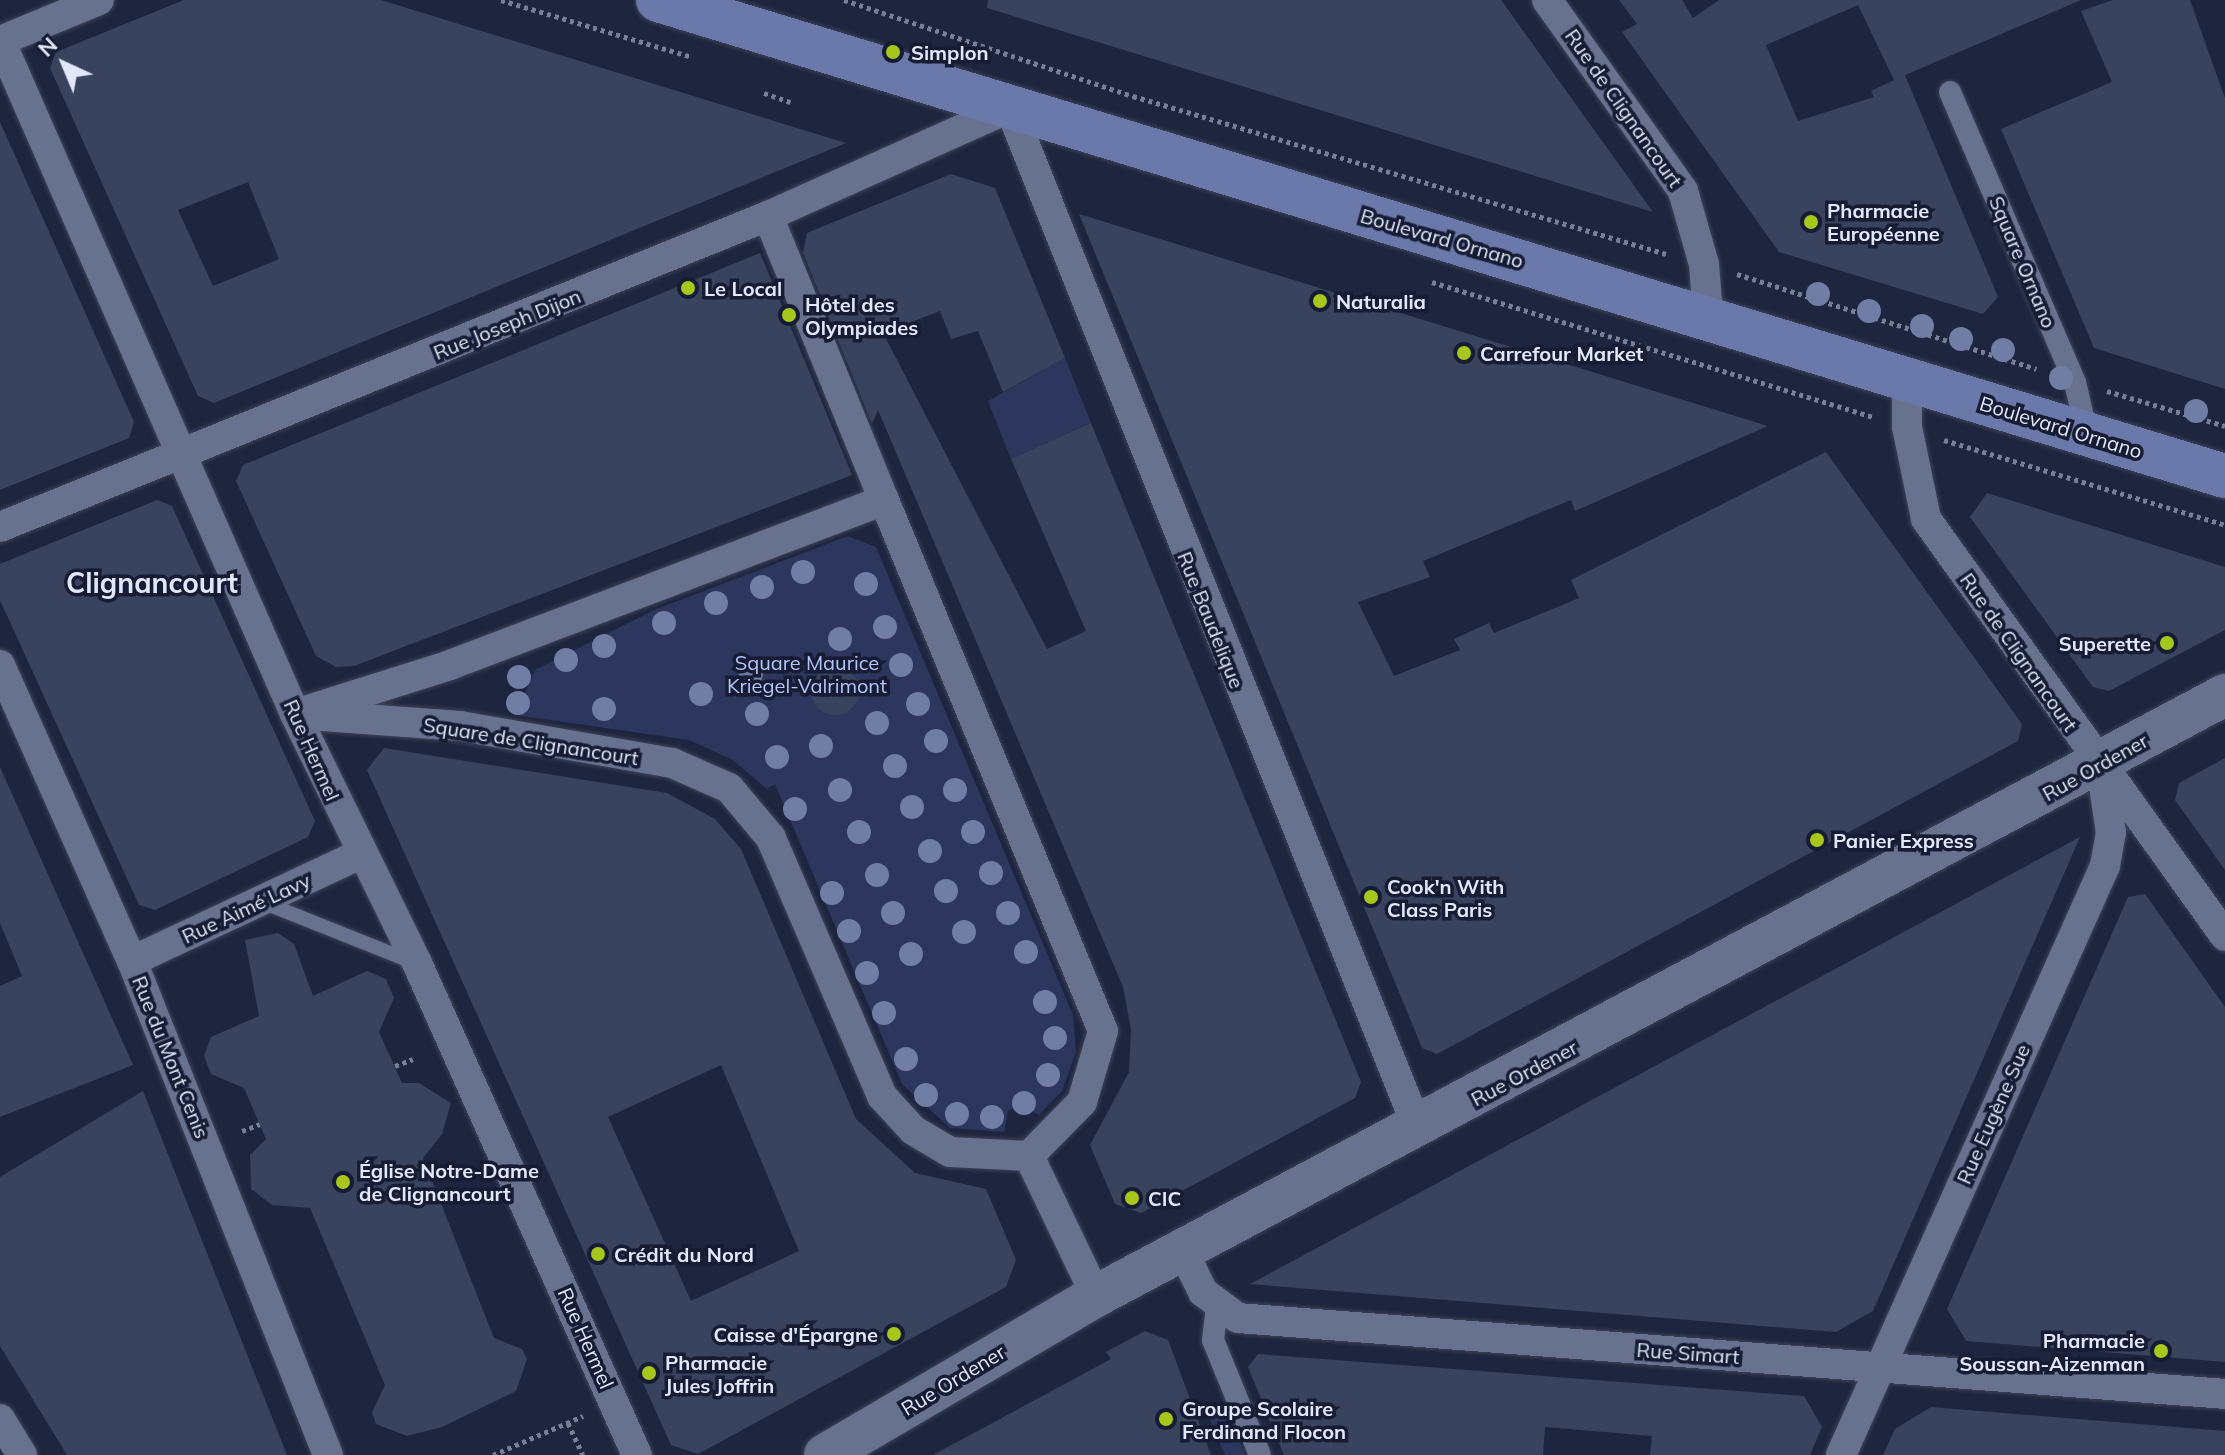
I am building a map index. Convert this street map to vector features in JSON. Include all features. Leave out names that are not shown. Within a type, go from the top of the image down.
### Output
[{"type":"main road","name":"Boulevard Ornano","points":[[658,0],[1708,315],[1907,380],[2225,476]]},
{"type":"main road","name":"Rue Ordener","points":[[825,1455],[1096,1296],[1184,1253],[2101,766],[2225,695]]},
{"type":"street","points":[[0,41],[99,0]]},
{"type":"street","name":"Rue de Clignancourt","points":[[1547,0],[1683,191],[1704,264],[1708,315]]},
{"type":"street","name":"Rue Hermel","points":[[0,41],[187,454],[295,714],[360,854],[417,963],[637,1455]]},
{"type":"street","name":"Square Ornano","points":[[1950,92],[2075,382],[2087,435]]},
{"type":"street","name":"Rue Joseph Dijon","points":[[0,527],[187,454],[768,216],[1010,108]]},
{"type":"street","name":"Rue Baudelique","points":[[1010,108],[1418,1129]]},
{"type":"street","points":[[768,216],[1103,1031],[1082,1102],[1029,1156],[1096,1296]]},
{"type":"street","name":"Rue de Clignancourt","points":[[1907,380],[1907,427],[1926,519],[2225,936]]},
{"type":"street","points":[[295,714],[450,665],[884,500]]},
{"type":"street","name":"Rue du Mont Cenis","points":[[0,665],[132,961],[328,1455]]},
{"type":"street","name":"Square de Clignancourt","points":[[295,714],[460,726],[672,763],[729,788],[771,838],[882,1096],[913,1130],[950,1152],[1029,1156]]},
{"type":"street","name":"Rue Eugène Sue","points":[[1841,1455],[2105,866],[2111,833],[2101,766]]},
{"type":"street","name":"Rue Aimé Lavy","points":[[132,961],[360,854]]},
{"type":"street","points":[[1184,1253],[1217,1307],[1213,1340],[1260,1455]]},
{"type":"street","name":"Rue Simart","points":[[1217,1307],[1238,1318],[2225,1394]]},
{"type":"street","points":[[0,1419],[22,1455]]},
{"type":"lane","points":[[260,901],[417,963]]},
{"type":"path","points":[[844,0],[1133,96],[1704,264],[2075,382],[2225,426]]},
{"type":"path","points":[[764,93],[790,102]]},
{"type":"path","points":[[395,1066],[413,1059]]},
{"type":"path","points":[[242,1131],[260,1124]]},
{"type":"path","points":[[493,1455],[584,1415]]},
{"type":"path","points":[[568,1423],[583,1455]]},
{"type":"green space","points":[[1065,358],[1091,423],[1011,459],[988,401]]},
{"type":"green space","name":"Square Maurice Kriegel-Valrimont","points":[[848,536],[876,547],[1073,1015],[1076,1052],[1062,1091],[1039,1115],[1020,1104],[1008,1111],[1004,1132],[950,1128],[902,1084],[775,784],[767,789],[733,760],[689,740],[515,715],[535,670],[654,610]]},
{"type":"green space","points":[[1225,1407],[1245,1455],[1225,1455],[1208,1415]]},
{"type":"building","points":[[184,0],[381,0],[846,143],[214,403],[198,396],[50,68],[56,52]],"holes":[[[248,182],[279,259],[213,286],[178,210]]]},
{"type":"building","points":[[988,0],[1501,0],[1653,212],[987,8]]},
{"type":"building","points":[[1619,0],[1682,0],[1693,18],[1719,0],[2081,0],[1905,75],[1998,297],[1983,314],[1779,252],[1622,32],[1637,24]],"holes":[[[1858,5],[1894,80],[1871,91],[1874,97],[1798,121],[1766,45]]]},
{"type":"building","points":[[2113,0],[2190,0],[2225,98],[2225,389],[2094,348],[2001,129],[2112,82],[2081,11]]},
{"type":"building","points":[[0,122],[134,422],[129,438],[0,490]]},
{"type":"building","points":[[951,174],[995,188],[1065,358],[1003,392],[978,331],[951,339],[940,311],[883,333],[1047,649],[1086,631],[1011,459],[1091,423],[1361,1082],[1355,1098],[1141,1213],[1115,1204],[1090,1145],[1129,1072],[1131,1029],[1123,987],[878,410],[872,424],[803,253],[807,233]]},
{"type":"building","points":[[1079,214],[1768,426],[1575,511],[1571,500],[1423,561],[1430,577],[1358,602],[1394,676],[1460,650],[1454,639],[1489,623],[1494,633],[1579,598],[1571,580],[1826,452],[2022,724],[2018,741],[1437,1054],[1422,1048]]},
{"type":"building","points":[[760,253],[852,475],[354,666],[336,667],[316,656],[236,481],[243,465]]},
{"type":"building","points":[[1987,493],[2225,567],[2225,630],[2109,691],[2093,687],[1970,517]]},
{"type":"building","points":[[157,500],[172,506],[315,821],[308,837],[155,910],[139,905],[0,600],[0,564]]},
{"type":"building","points":[[835,667],[852,674],[859,691],[852,708],[835,715],[818,708],[811,691],[818,674]]},
{"type":"building","points":[[384,748],[667,793],[715,819],[741,849],[856,1119],[915,1173],[986,1189],[1016,1260],[1006,1287],[698,1454],[671,1445],[367,770]],"holes":[[[721,1065],[799,1251],[691,1301],[608,1117]]]},
{"type":"building","points":[[2225,758],[2225,870],[2175,800],[2179,783]]},
{"type":"building","points":[[0,767],[133,1065],[0,1117],[0,986],[22,976],[0,923]]},
{"type":"building","points":[[2080,837],[1873,1311],[1836,1332],[1250,1284]]},
{"type":"building","points":[[2145,894],[2225,1007],[2225,1362],[1966,1341],[1947,1309],[2128,897]]},
{"type":"building","name":"Église Notre-Dame de Clignancourt","points":[[278,933],[294,944],[313,996],[367,971],[386,979],[394,998],[379,1032],[402,1083],[419,1083],[451,1103],[442,1134],[423,1158],[494,1338],[522,1349],[527,1359],[516,1391],[442,1427],[407,1436],[376,1424],[372,1412],[385,1385],[310,1208],[272,1205],[251,1189],[250,1155],[266,1139],[244,1088],[211,1074],[204,1056],[211,1037],[259,1016],[245,940]]},
{"type":"building","points":[[143,1091],[287,1455],[67,1455],[0,1346],[0,1177]]},
{"type":"building","points":[[1145,1331],[1168,1340],[1211,1455],[933,1455],[1111,1359],[1106,1352]]},
{"type":"building","points":[[1258,1354],[1804,1396],[1822,1427],[1810,1455],[1650,1455],[1652,1436],[1545,1427],[1543,1455],[1284,1455],[1248,1367]]},
{"type":"building","points":[[1931,1407],[2225,1431],[2225,1455],[1883,1455],[1895,1429]]},
{"type":"place","name":"Simplon","points":[[893,52]]},
{"type":"place","name":"Pharmacie Européenne","points":[[1811,222]]},
{"type":"place","name":"Le Local","points":[[688,288]]},
{"type":"place","name":"Naturalia","points":[[1320,301]]},
{"type":"place","name":"Hôtel des Olympiades","points":[[789,315]]},
{"type":"place","name":"Carrefour Market","points":[[1464,353]]},
{"type":"place","name":"Superette","points":[[2167,643]]},
{"type":"place","name":"Panier Express","points":[[1817,840]]},
{"type":"place","name":"Cook'n With Class Paris","points":[[1371,897]]},
{"type":"place","name":"Église Notre-Dame de Clignancourt","points":[[343,1182]]},
{"type":"place","name":"CIC","points":[[1132,1198]]},
{"type":"place","name":"Crédit du Nord","points":[[598,1254]]},
{"type":"place","name":"Caisse d'Épargne","points":[[894,1334]]},
{"type":"place","name":"Pharmacie Soussan-Aizenman","points":[[2161,1351]]},
{"type":"place","name":"Pharmacie Jules Joffrin","points":[[649,1373]]},
{"type":"place","name":"Groupe Scolaire Ferdinand Flocon","points":[[1166,1419]]},
{"type":"district","name":"Clignancourt","points":[[152,583]]}]
